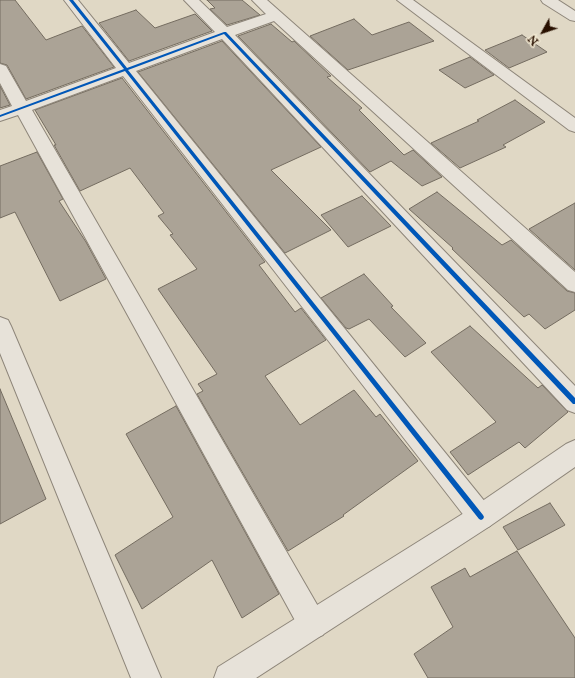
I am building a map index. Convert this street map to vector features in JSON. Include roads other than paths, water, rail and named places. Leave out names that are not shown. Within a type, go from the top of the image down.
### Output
[{"type":"street","points":[[72,0],[481,517]]},
{"type":"street","points":[[191,0],[225,33],[575,402]]},
{"type":"street","points":[[404,0],[575,126]]},
{"type":"street","points":[[548,0],[575,17]]},
{"type":"street","points":[[0,116],[225,33],[270,6],[575,284]]},
{"type":"street","points":[[0,69],[313,625]]},
{"type":"street","points":[[0,326],[146,678]]},
{"type":"street","points":[[246,673],[313,625],[481,517],[575,452]]}]
